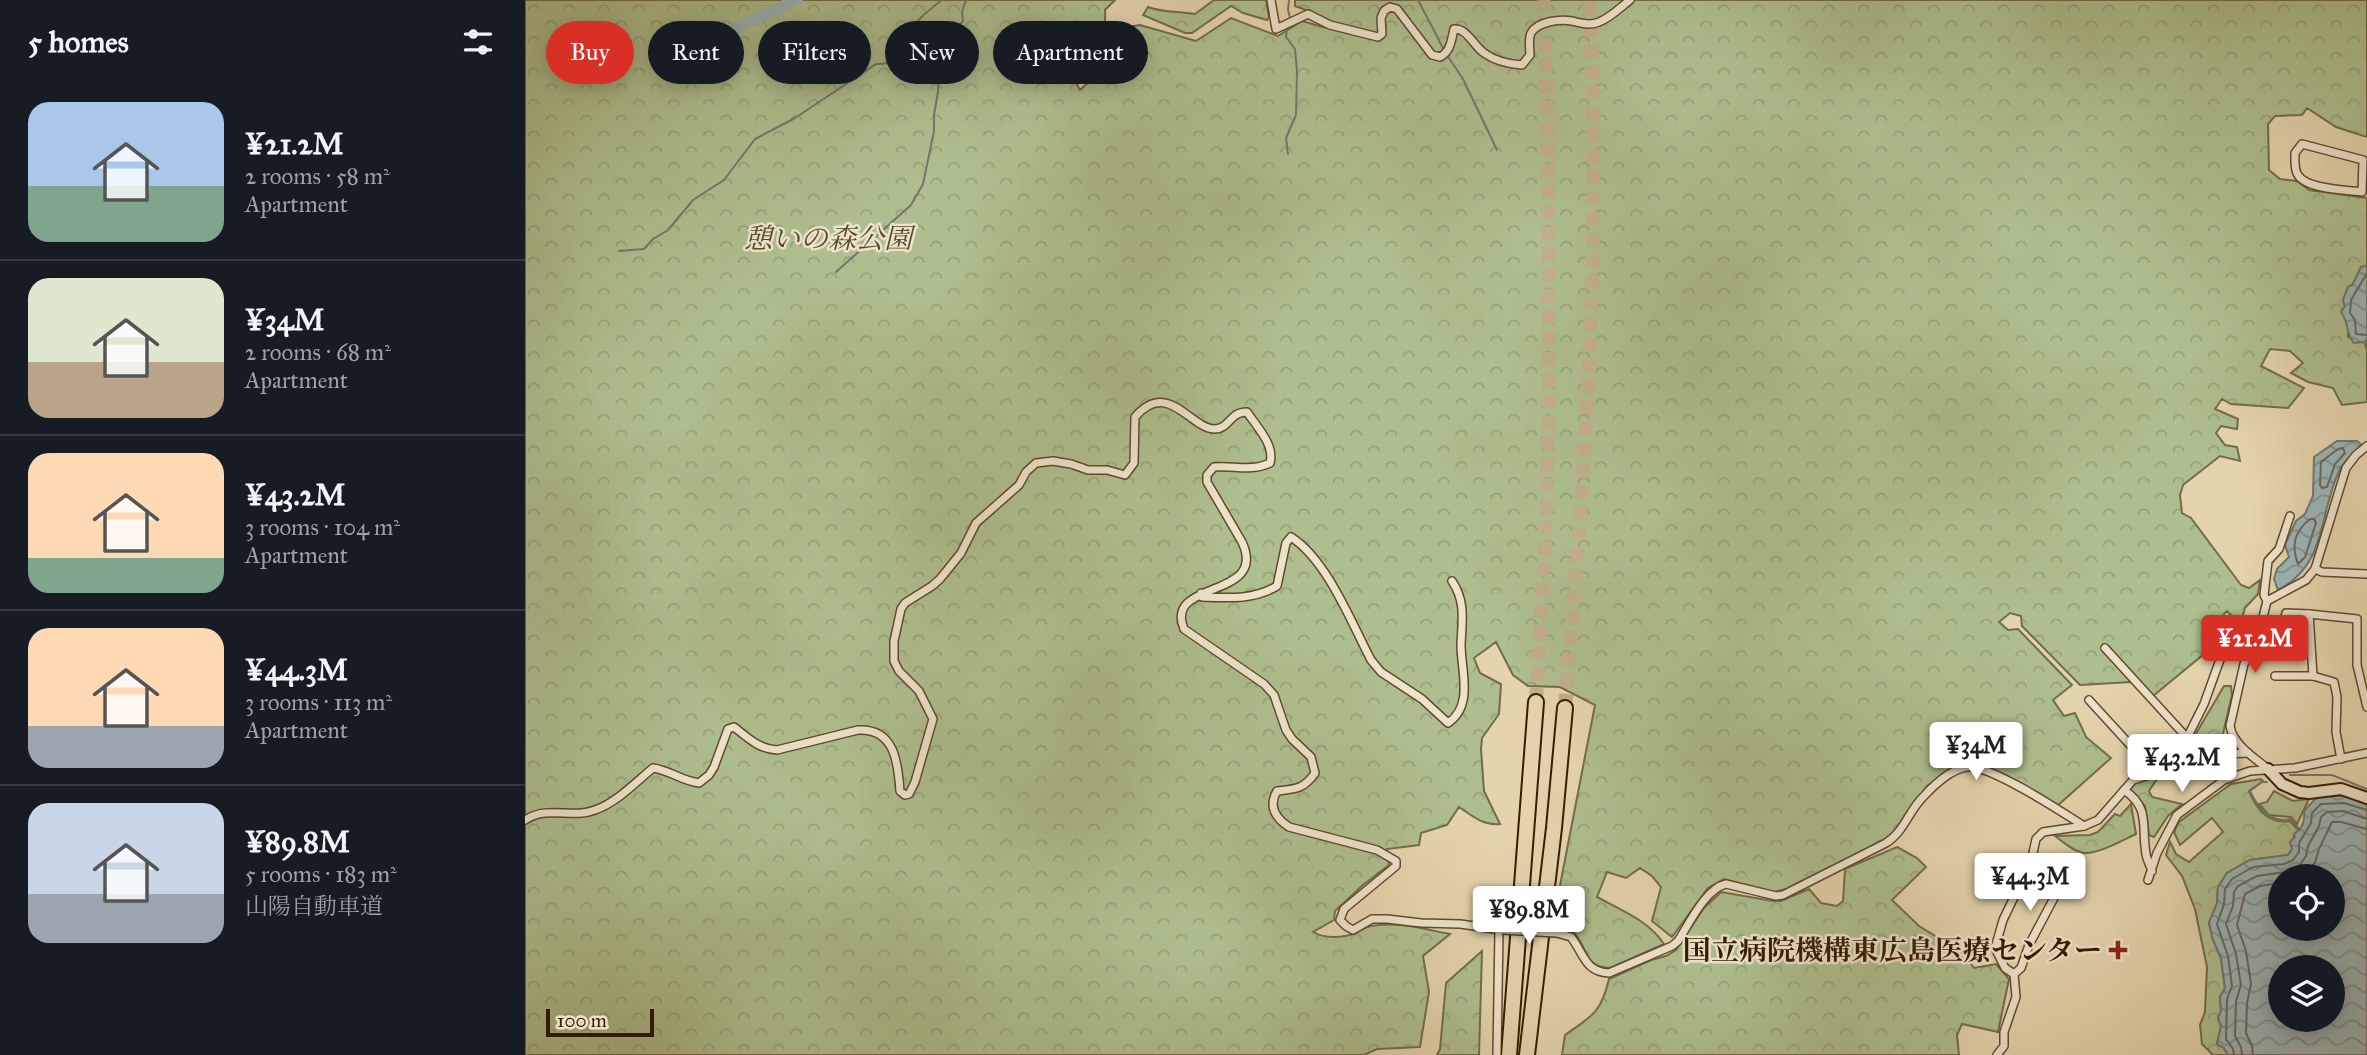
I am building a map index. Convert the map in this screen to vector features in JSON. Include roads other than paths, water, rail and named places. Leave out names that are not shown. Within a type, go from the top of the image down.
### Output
[{"type":"highway","points":[[1509,1055],[1536,702]]},
{"type":"highway","points":[[1527,1055],[1554,828],[1565,708]]},
{"type":"street","points":[[1271,0],[1276,29],[1308,14],[1330,25],[1378,37],[1382,34],[1381,18],[1384,11],[1390,7],[1397,9],[1432,55],[1440,57],[1446,54],[1454,29],[1458,28],[1497,61],[1522,65],[1530,55],[1531,33],[1537,27],[1563,20],[1591,24],[1600,22],[1630,0]]},
{"type":"street","points":[[2302,144],[2363,160],[2364,192],[2326,188],[2300,178],[2296,174],[2295,153],[2298,148],[2302,144]]},
{"type":"street","points":[[525,820],[547,811],[594,811],[653,768],[663,769],[690,782],[699,783],[709,775],[728,729],[734,727],[758,746],[777,750],[871,729],[883,736],[891,749],[898,763],[900,791],[905,795],[909,794],[933,719],[919,691],[899,671],[894,660],[894,641],[901,609],[905,603],[940,579],[961,553],[976,523],[1019,485],[1026,472],[1036,463],[1053,461],[1088,470],[1107,470],[1125,475],[1134,463],[1135,416],[1141,410],[1158,404],[1178,408],[1210,429],[1225,426],[1239,412],[1247,412],[1272,454],[1270,463],[1263,466],[1247,469],[1214,467],[1207,475],[1207,482],[1247,552],[1247,566],[1241,576],[1201,593],[1181,612],[1180,620],[1184,629],[1264,684],[1274,695],[1292,740],[1311,757],[1315,772],[1308,784],[1296,789],[1277,791],[1273,798],[1273,810],[1279,821],[1289,827],[1377,850],[1396,861],[1396,866],[1350,902],[1340,915],[1340,920],[1353,930],[1372,919],[1387,919],[1557,933],[1571,937],[1589,967],[1598,973],[1609,973],[1672,946],[1709,893],[1720,885],[1783,895],[1887,844],[1898,836],[1916,805],[1926,794],[1957,770],[1966,767],[1982,769],[2030,793],[2084,826]]},
{"type":"street","points":[[2267,601],[2306,580],[2315,569],[2346,468],[2356,455],[2367,447]]},
{"type":"street","points":[[2290,516],[2279,549],[2268,561],[2264,595],[2267,601],[2257,640],[2244,664],[2230,726],[2231,732],[2248,753],[2282,784],[2300,792],[2341,789],[2367,798]]},
{"type":"street","points":[[1201,593],[1202,597],[1232,598],[1269,591],[1277,586],[1286,543],[1291,537],[1308,550],[1323,569],[1371,660],[1381,672],[1422,699],[1448,723],[1461,708],[1465,676],[1461,650],[1463,619],[1460,593],[1452,581]]},
{"type":"street","points":[[2315,569],[2322,572],[2367,574]]},
{"type":"street","points":[[2279,637],[2286,613],[2357,619],[2357,665],[2367,707]]},
{"type":"street","points":[[2309,614],[2313,676]]},
{"type":"street","points":[[2176,765],[2175,761],[2186,752],[2190,741],[2189,734],[2223,654],[2231,645],[2230,637]]},
{"type":"street","points":[[2105,649],[2206,755]]},
{"type":"street","points":[[2275,676],[2313,676],[2334,682],[2337,697],[2336,732],[2341,759]]},
{"type":"street","points":[[2089,700],[2153,773]]},
{"type":"street","points":[[2014,974],[2005,968],[1995,948],[2003,920],[2031,862],[2036,839],[2043,832],[2084,826],[2098,820],[2133,780],[2206,755],[2248,753]]},
{"type":"street","points":[[2148,880],[2157,853],[2177,815],[2231,776],[2250,771],[2295,768],[2367,753]]},
{"type":"street","points":[[2124,790],[2132,796],[2143,813],[2146,855],[2153,871]]},
{"type":"street","points":[[2014,974],[2021,968],[2029,945],[2064,879],[2059,872],[2031,862]]},
{"type":"street","points":[[1497,1055],[1500,930]]},
{"type":"street","points":[[1997,1055],[2004,1046],[2004,1031],[2016,998],[2014,974]]},
{"type":"water","points":[[2367,266],[2367,339],[2354,343],[2341,312],[2345,306],[2343,300],[2361,267]]},
{"type":"water","points":[[2337,441],[2357,441],[2362,445],[2340,469],[2320,537],[2306,567],[2278,590],[2274,579],[2277,569],[2289,557],[2285,545],[2296,521],[2305,514],[2313,496],[2314,457]]},
{"type":"water","points":[[2325,796],[2345,796],[2367,805],[2367,1055],[2228,1055],[2224,1048],[2217,1044],[2221,1026],[2218,1018],[2221,1011],[2220,997],[2225,988],[2221,958],[2209,923],[2217,903],[2218,887],[2227,873],[2250,860],[2288,855],[2292,849],[2290,842],[2303,824],[2304,811],[2317,797]]},
{"type":"waterway","points":[[744,24],[797,0]]},
{"type":"waterway","points":[[619,251],[644,249],[653,239],[668,230],[693,200],[724,180],[755,139],[795,118],[876,64],[899,57],[916,23],[942,0]]},
{"type":"waterway","points":[[836,272],[911,205],[923,184],[934,131],[940,56],[946,38],[963,21],[962,12],[966,0]]},
{"type":"waterway","points":[[1289,0],[1290,18]]},
{"type":"waterway","points":[[1418,0],[1444,50]]},
{"type":"waterway","points":[[1287,27],[1286,37],[1295,49],[1297,71],[1296,115],[1286,138],[1288,154]]},
{"type":"waterway","points":[[1447,55],[1463,79],[1497,150]]},
{"type":"waterway","points":[[2364,342],[2367,351]]},
{"type":"waterway","points":[[2290,775],[2332,775],[2367,789]]},
{"type":"waterway","points":[[2267,782],[2262,782],[2250,791],[2257,803],[2265,813],[2276,819],[2291,819],[2300,830]]},
{"type":"tunnel","points":[[1536,702],[1549,399],[1544,0]]},
{"type":"tunnel","points":[[1565,708],[1585,443],[1592,266],[1594,177],[1589,0]]},
{"type":"place","name":"国立病院機構東広島医療センター","points":[[2118,950]]},
{"type":"park label","name":"憩いの森公園","points":[[828,238]]}]
